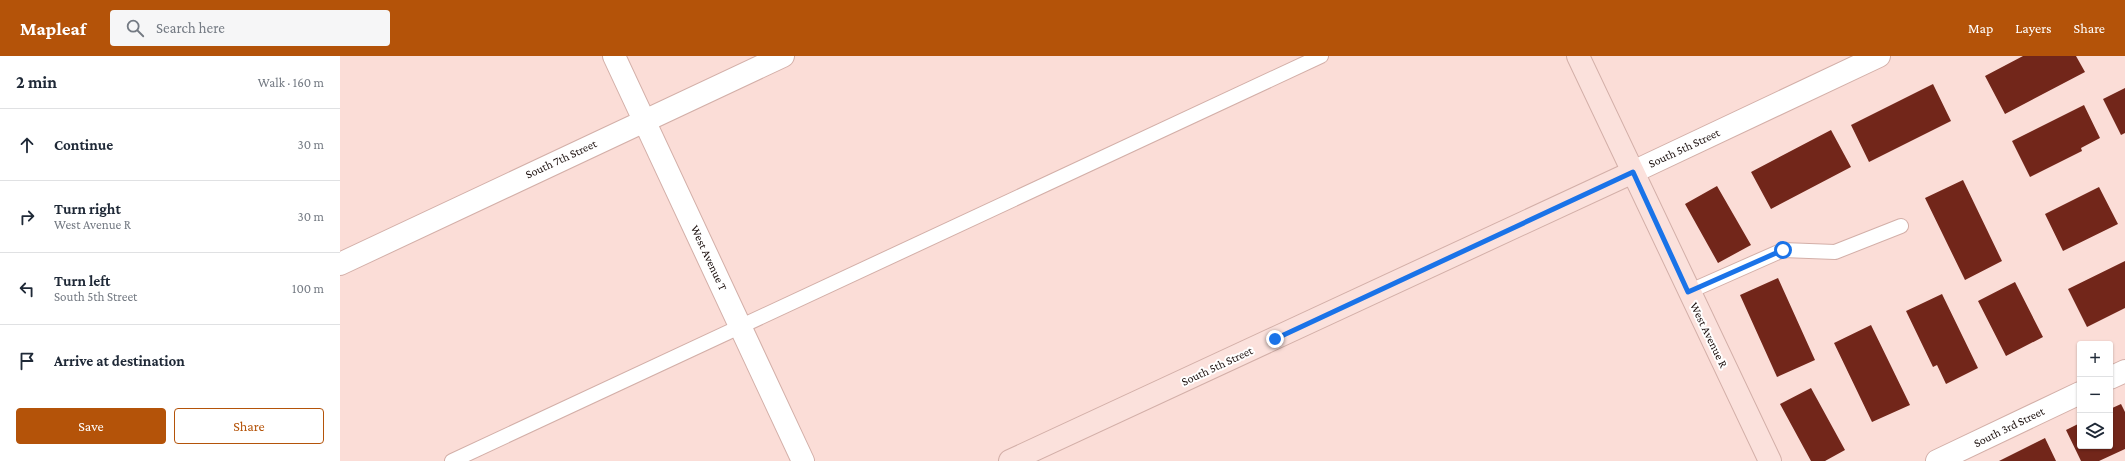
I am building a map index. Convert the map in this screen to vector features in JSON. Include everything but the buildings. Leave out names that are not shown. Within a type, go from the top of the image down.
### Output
[{"type":"street","name":"West Avenue T","points":[[614,56],[645,119],[804,461]]},
{"type":"street","name":"South 7th Street","points":[[340,264],[645,119],[783,56]]},
{"type":"street","name":"West Avenue R","points":[[1578,56],[1688,292],[1770,461]]},
{"type":"street","name":"South 5th Street","points":[[1010,461],[1633,172],[1879,56]]},
{"type":"street","points":[[2112,377],[2125,371]]},
{"type":"street","name":"South 3rd Street","points":[[1937,461],[2077,394]]},
{"type":"lane","points":[[452,461],[1321,56]]},
{"type":"lane","points":[[1688,292],[1783,250],[1835,252],[1901,226]]},
{"type":"route","points":[[1275,339],[1633,172],[1688,292],[1783,250]]}]
